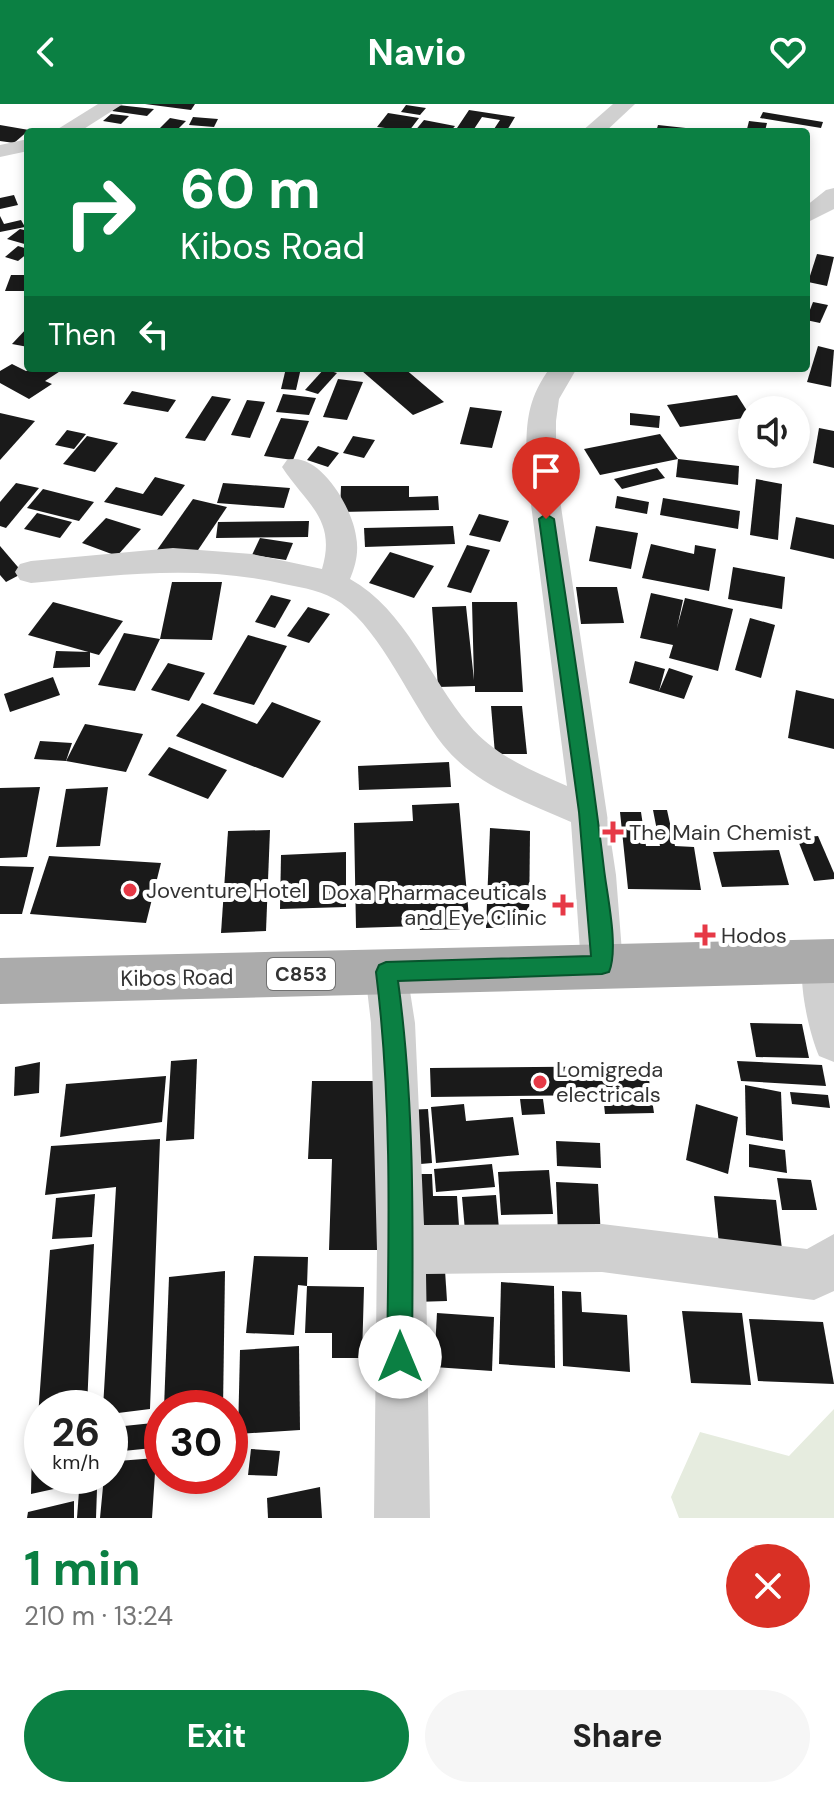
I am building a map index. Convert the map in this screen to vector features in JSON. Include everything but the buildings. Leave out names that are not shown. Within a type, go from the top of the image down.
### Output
[{"type":"main road","name":"Kibos Road","points":[[0,981],[828,961]]},
{"type":"street","points":[[71,128],[113,104]]},
{"type":"street","points":[[597,128],[625,104]]},
{"type":"street","points":[[0,151],[24,146]]},
{"type":"street","points":[[818,216],[834,195]]},
{"type":"street","points":[[561,372],[546,396],[541,428],[546,519],[588,812],[601,926],[602,965]]},
{"type":"street","points":[[297,467],[326,500],[338,522],[343,541],[342,565],[332,583]]},
{"type":"street","points":[[31,572],[173,559],[252,565],[332,583],[353,595],[372,612],[456,735],[482,761],[515,780],[588,812]]},
{"type":"street","points":[[828,961],[834,1041]]},
{"type":"street","points":[[386,972],[393,1023],[401,1250],[402,1518]]},
{"type":"street","points":[[401,1250],[602,1248],[814,1275],[834,1259]]},
{"type":"shaded area","points":[[834,1409],[834,1518],[679,1518],[671,1497],[700,1432],[789,1456]]},
{"type":"place","name":"The Main Chemist","points":[[613,832]]},
{"type":"place","name":"Joventure Hotel","points":[[130,890]]},
{"type":"place","name":"Doxa Pharmaceuticals and Eye Clinic","points":[[563,905]]},
{"type":"place","name":"Hodos","points":[[705,935]]},
{"type":"place","name":"Lomigreda electricals","points":[[540,1082]]},
{"type":"route","points":[[400,1357],[401,1250],[393,1023],[386,972],[602,965],[601,926],[588,812],[546,519]]}]
